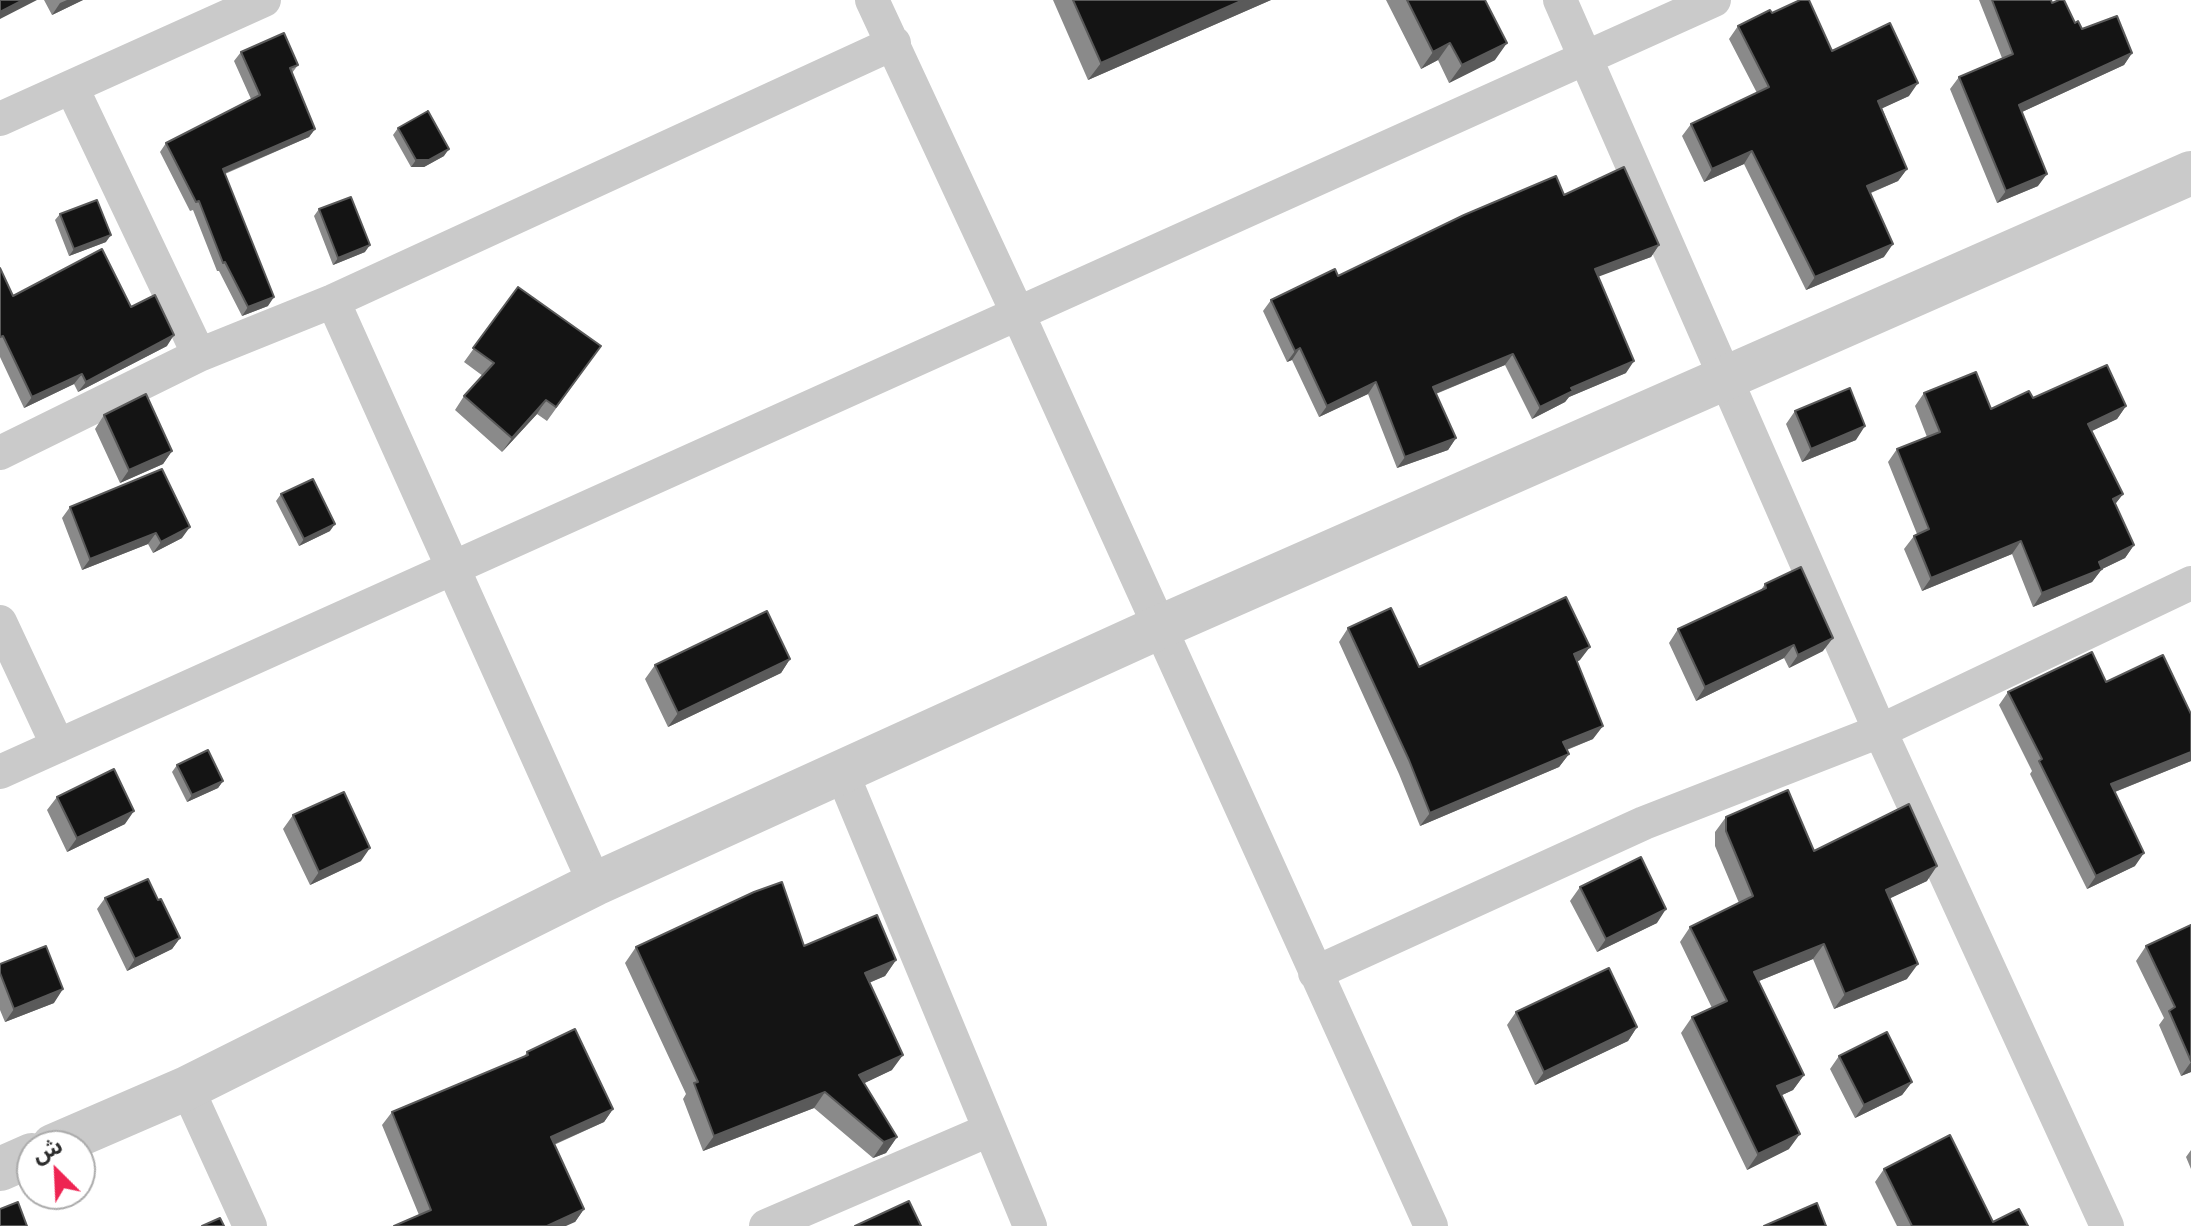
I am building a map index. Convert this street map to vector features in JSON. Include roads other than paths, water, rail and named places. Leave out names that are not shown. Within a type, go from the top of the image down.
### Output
[{"type":"street","points":[[0,119],[264,0]]},
{"type":"street","points":[[872,0],[1018,314],[1431,1226]]},
{"type":"street","points":[[1560,0],[1880,731],[2107,1226]]},
{"type":"street","points":[[0,772],[1714,0]]},
{"type":"street","points":[[0,453],[199,355],[333,301],[894,43]]},
{"type":"street","points":[[72,88],[199,355]]},
{"type":"street","points":[[90,1130],[187,1088],[595,884],[1160,627],[2191,173]]},
{"type":"street","points":[[333,301],[595,884]]},
{"type":"street","points":[[1315,973],[1644,823],[1880,731],[2191,583]]},
{"type":"street","points":[[0,622],[58,746]]},
{"type":"street","points":[[842,773],[1030,1226]]},
{"type":"street","points":[[187,1088],[250,1226]]},
{"type":"street","points":[[766,1226],[989,1130]]}]
